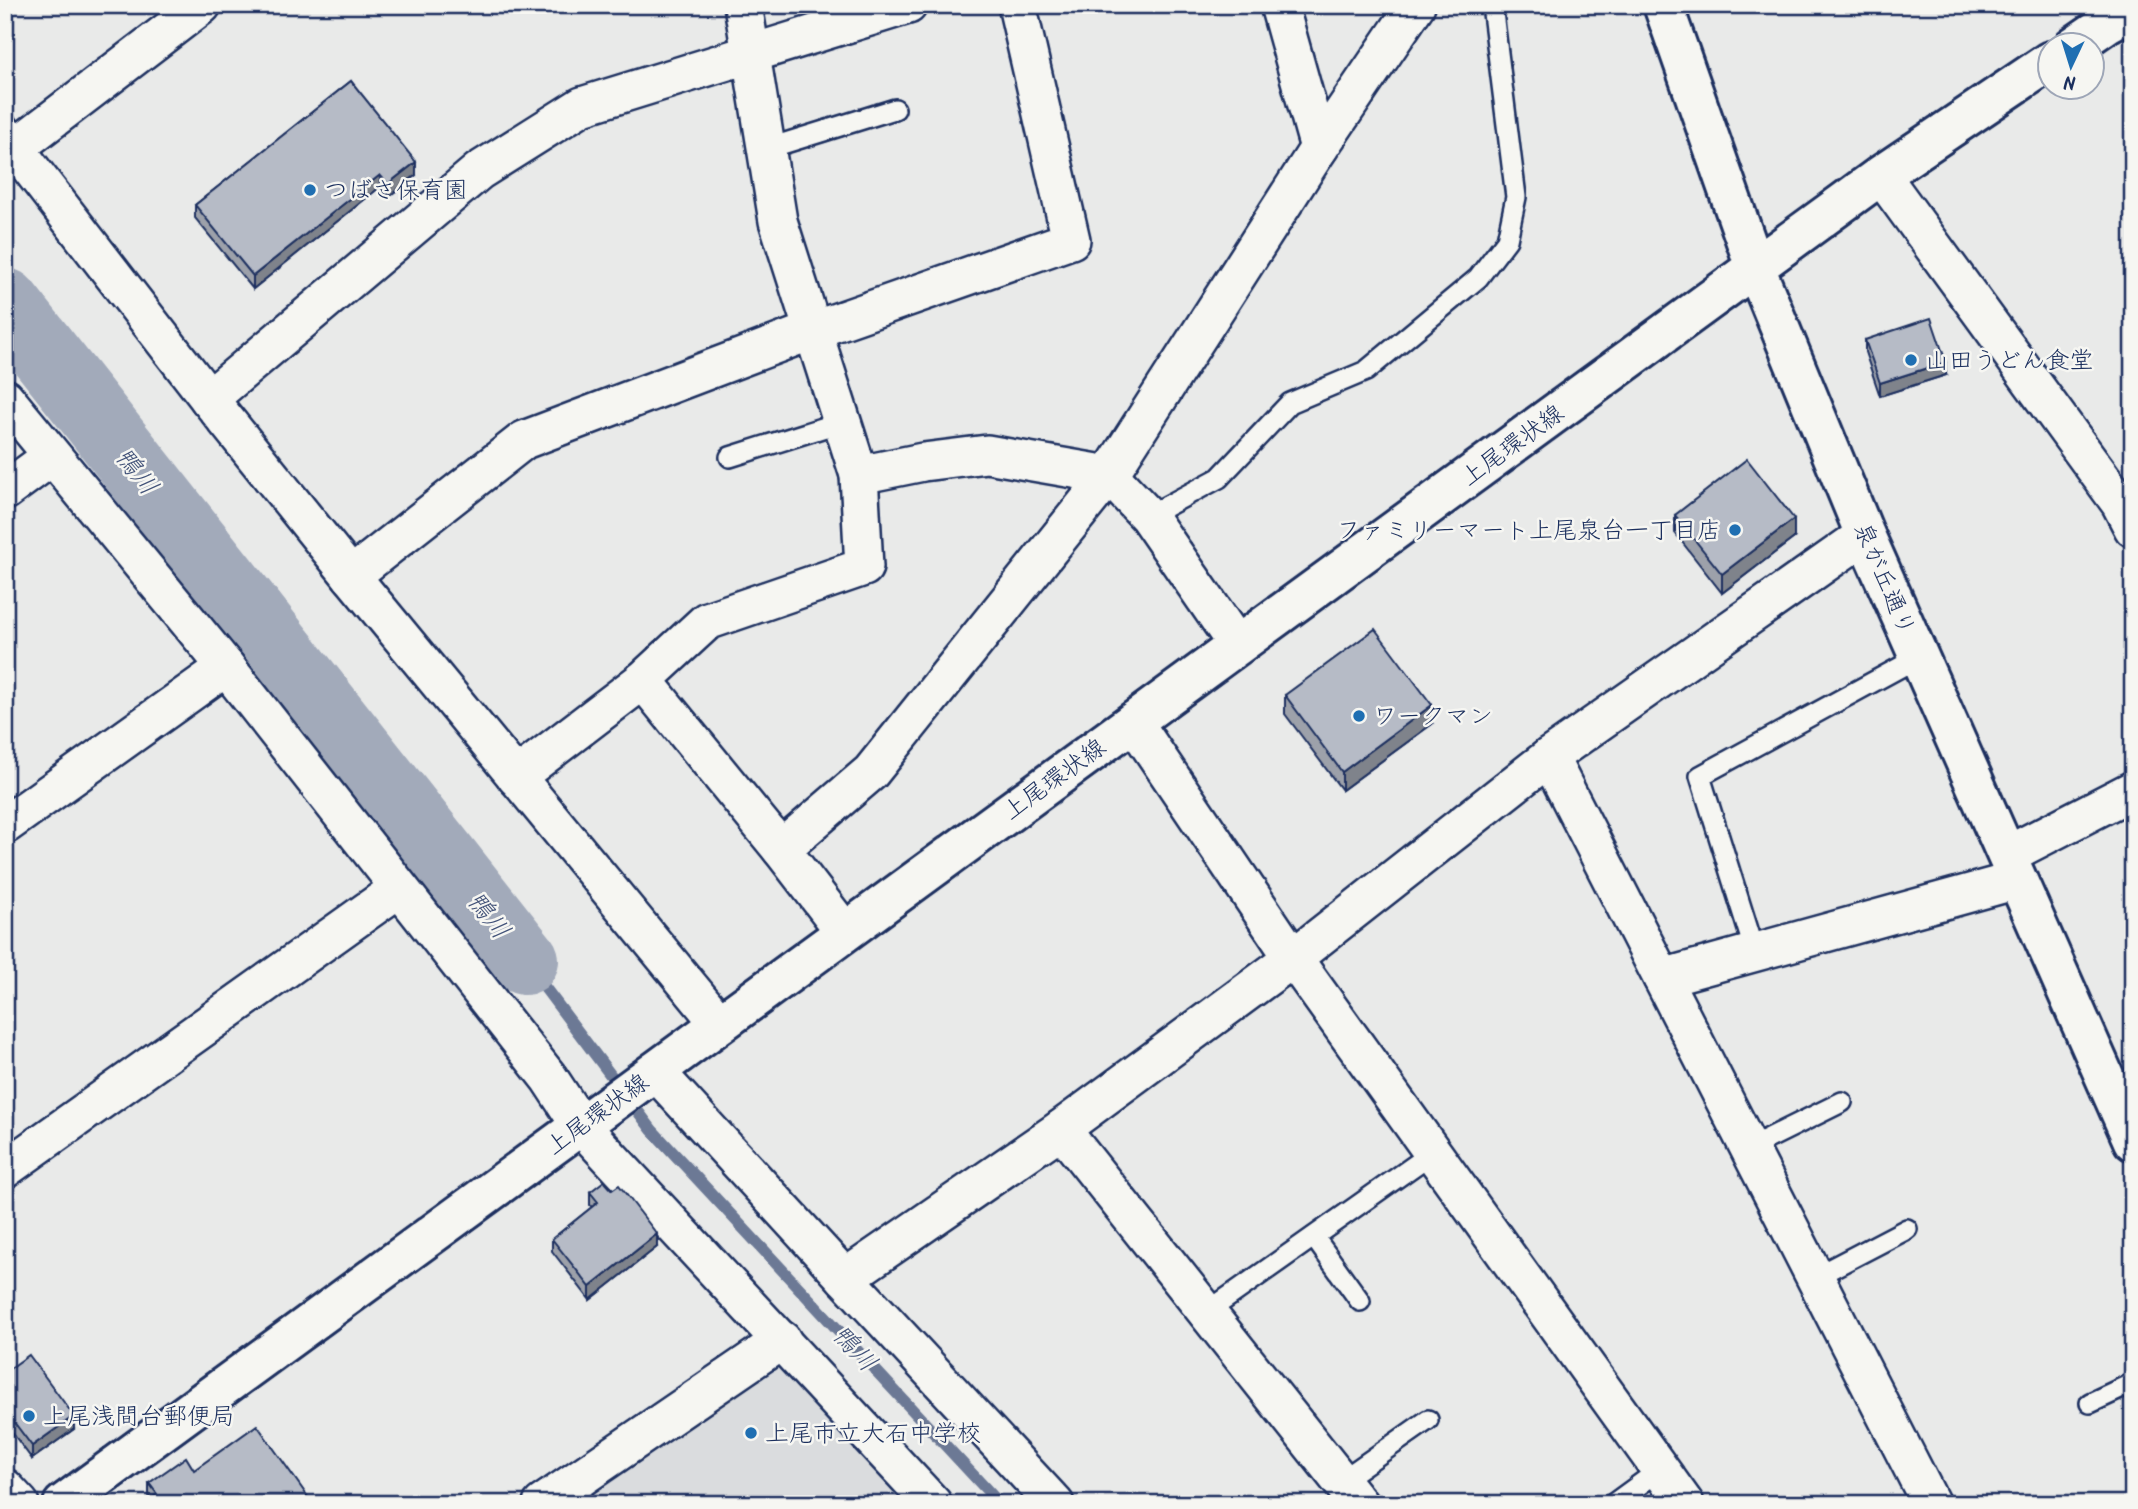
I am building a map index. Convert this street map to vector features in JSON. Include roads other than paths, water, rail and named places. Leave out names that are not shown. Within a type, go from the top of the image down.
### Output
[{"type":"main road","name":"泉が丘通り","points":[[1663,5],[1755,267],[1865,535],[2133,1141]]},
{"type":"main road","points":[[2094,32],[2133,9]]},
{"type":"main road","name":"上尾環状線","points":[[63,1504],[1881,175],[2036,70]]},
{"type":"street","points":[[202,5],[10,141],[209,399],[351,576],[720,1024]]},
{"type":"street","points":[[516,777],[643,680],[707,621],[864,567],[859,475],[778,221],[743,5]]},
{"type":"street","points":[[209,399],[479,171],[582,106],[908,5]]},
{"type":"street","points":[[351,576],[524,440],[811,331],[1071,240],[1017,5]]},
{"type":"street","points":[[1279,5],[1319,148]]},
{"type":"street","points":[[781,849],[871,772],[1109,475],[1319,148],[1416,5]]},
{"type":"street","points":[[1881,175],[2129,509]]},
{"type":"street","points":[[5,398],[226,667],[549,1079],[580,1125],[933,1504]]},
{"type":"street","points":[[859,475],[923,462],[987,454],[1109,475],[1148,516],[1237,645]]},
{"type":"street","points":[[5,491],[51,457]]},
{"type":"street","points":[[845,1278],[1061,1129],[1293,958],[1549,757],[1865,535]]},
{"type":"street","points":[[5,825],[226,667]]},
{"type":"street","points":[[643,680],[845,932]]},
{"type":"street","points":[[1133,721],[1293,958],[1685,1504]]},
{"type":"street","points":[[1549,757],[1931,1504]]},
{"type":"street","points":[[1662,978],[1755,952],[2012,868],[2133,790]]},
{"type":"street","points":[[5,1169],[398,889]]},
{"type":"street","points":[[656,1071],[1055,1504]]},
{"type":"street","points":[[1061,1129],[1350,1493]]},
{"type":"street","points":[[542,1504],[782,1340]]},
{"type":"street","points":[[5,1488],[20,1504]]},
{"type":"lane","points":[[1148,516],[1220,478],[1290,403],[1366,371],[1478,278],[1507,240],[1516,197],[1492,5]]},
{"type":"lane","points":[[766,149],[895,109]]},
{"type":"lane","points":[[730,457],[841,422]]},
{"type":"lane","points":[[1755,952],[1700,776],[1919,657]]},
{"type":"lane","points":[[1749,1148],[1843,1102]]},
{"type":"lane","points":[[1207,1312],[1433,1153]]},
{"type":"lane","points":[[1815,1278],[1907,1229]]},
{"type":"lane","points":[[1314,1237],[1360,1301]]},
{"type":"lane","points":[[2090,1403],[2133,1383]]},
{"type":"lane","points":[[1350,1493],[1428,1420]]},
{"type":"lane","points":[[1613,1504],[1661,1469]]},
{"type":"waterway","name":"鴨川","points":[[5,303],[524,960]]},
{"type":"waterway","name":"鴨川","points":[[524,960],[652,1130],[1000,1504]]},
{"type":"place","name":"つばさ保育園","points":[[310,190]]},
{"type":"place","name":"山田うどん食堂","points":[[1911,360]]},
{"type":"place","name":"ファミリーマート上尾泉台一丁目店","points":[[1735,530]]},
{"type":"place","name":"ワークマン","points":[[1359,716]]},
{"type":"place","name":"上尾浅間台郵便局","points":[[29,1416]]},
{"type":"place","name":"上尾市立大石中学校","points":[[751,1433]]}]
